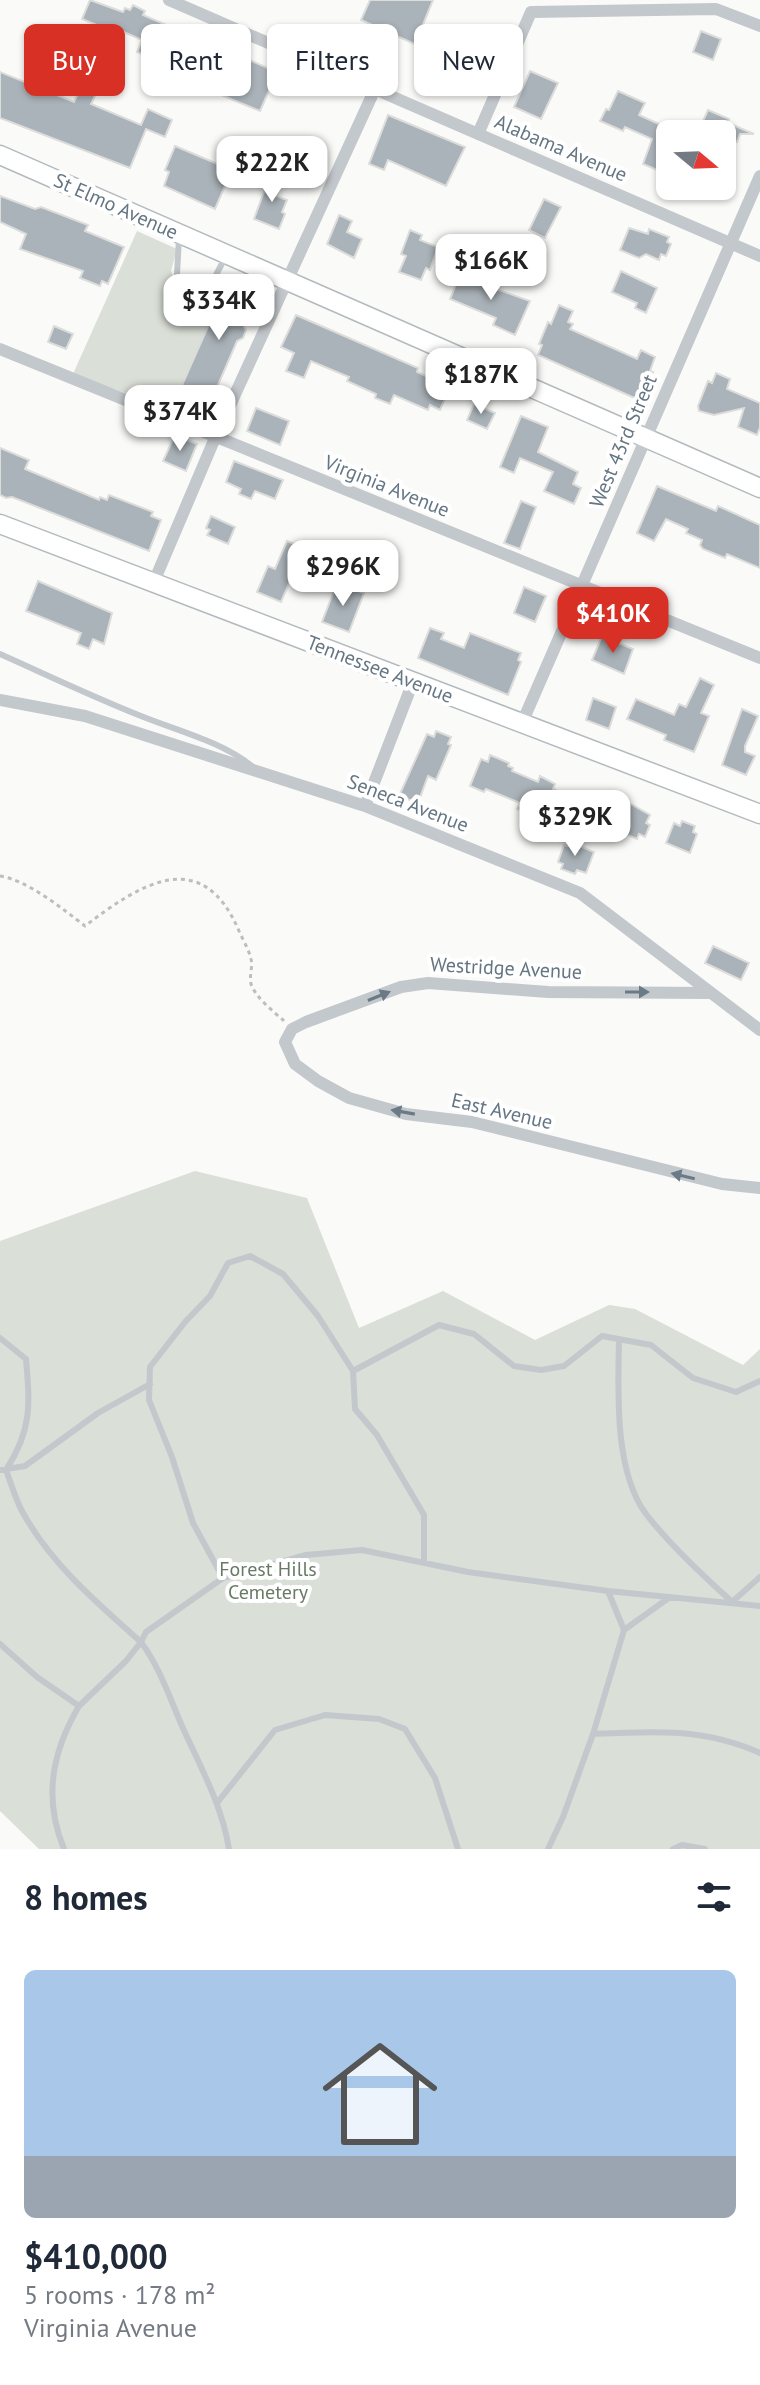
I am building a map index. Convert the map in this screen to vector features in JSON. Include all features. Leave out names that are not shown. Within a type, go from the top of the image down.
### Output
[{"type":"main road","name":"St Elmo Avenue","points":[[0,155],[760,488]]},
{"type":"main road","name":"Tennessee Avenue","points":[[0,524],[760,814]]},
{"type":"street","name":"Alabama Avenue","points":[[169,0],[267,42]]},
{"type":"street","points":[[478,134],[531,12],[716,9],[760,26]]},
{"type":"street","points":[[153,584],[215,438],[372,96]]},
{"type":"street","name":"Alabama Avenue","points":[[391,96],[760,256]]},
{"type":"street","name":"West 43rd Street","points":[[522,723],[760,176]]},
{"type":"street","name":"Virginia Avenue","points":[[0,349],[760,658]]},
{"type":"street","points":[[365,806],[413,682]]},
{"type":"street","name":"Seneca Avenue","points":[[0,700],[85,716],[365,806],[580,893],[760,1030]]},
{"type":"street","name":"Westridge Avenue","points":[[292,1029],[401,987],[428,983],[548,992],[711,993]]},
{"type":"street","name":"East Avenue","points":[[292,1029],[285,1042],[295,1064],[349,1098],[406,1114],[472,1122],[722,1184],[760,1188]]},
{"type":"lane","points":[[180,235],[177,275],[186,287],[193,289],[213,283],[227,254]]},
{"type":"lane","points":[[0,654],[238,755],[259,772]]},
{"type":"lane","points":[[223,1578],[193,1523],[172,1457],[149,1400],[150,1367],[210,1296],[228,1263],[250,1256],[283,1274],[318,1316],[353,1371],[355,1409],[377,1435],[424,1515],[424,1562]]},
{"type":"lane","points":[[353,1371],[439,1325],[474,1334],[514,1366],[541,1370],[564,1366],[602,1336],[651,1345],[693,1378],[736,1392],[760,1381]]},
{"type":"lane","points":[[0,1338],[26,1359],[30,1404],[22,1446],[3,1470]]},
{"type":"lane","points":[[619,1340],[622,1451],[632,1484],[645,1512],[732,1602]]},
{"type":"lane","points":[[3,1470],[25,1466],[98,1413],[150,1384]]},
{"type":"lane","points":[[3,1470],[22,1511],[48,1549],[86,1595],[141,1642],[157,1665],[217,1803],[229,1849]]},
{"type":"lane","points":[[64,1849],[56,1831],[51,1790],[62,1735],[79,1706],[126,1661],[146,1632],[223,1578],[306,1555],[362,1550],[468,1572],[608,1591],[760,1606]]},
{"type":"lane","points":[[732,1602],[760,1577]]},
{"type":"lane","points":[[608,1591],[624,1630]]},
{"type":"lane","points":[[548,1849],[593,1734],[624,1630],[670,1597]]},
{"type":"lane","points":[[0,1644],[37,1677],[79,1706]]},
{"type":"lane","points":[[217,1803],[275,1730],[325,1715],[379,1719],[405,1729],[435,1778],[458,1849]]},
{"type":"lane","points":[[593,1734],[684,1731],[760,1753]]},
{"type":"lane","points":[[673,1849],[682,1845],[705,1849]]},
{"type":"path","points":[[0,876],[8,877],[37,893],[85,926],[139,889],[168,880],[199,881],[221,896],[252,961],[251,983],[266,1004],[292,1029]]},
{"type":"green space","points":[[137,231],[177,249],[171,271],[177,287],[190,292],[223,292],[182,385],[194,391],[192,395],[217,405],[210,424],[73,374]]},
{"type":"green space","name":"Forest Hills Cemetery","points":[[195,1171],[307,1198],[359,1328],[443,1291],[535,1340],[609,1305],[635,1309],[743,1365],[760,1349],[760,1849],[39,1849],[0,1811],[0,1241]]},
{"type":"building","points":[[90,0],[123,12],[133,5],[145,11],[143,15],[164,24],[141,24],[141,40],[125,32],[125,24],[94,24],[82,19]]},
{"type":"building","points":[[370,0],[433,0],[423,24],[414,24],[414,44],[398,37],[398,24],[370,24],[361,20]]},
{"type":"building","points":[[701,31],[721,39],[713,60],[693,52]]},
{"type":"building","points":[[251,61],[267,68],[267,95],[260,111],[224,96],[251,96]]},
{"type":"building","points":[[530,71],[558,83],[541,119],[514,107],[519,96],[523,96],[523,87]]},
{"type":"building","points":[[0,72],[24,82],[24,96],[59,96],[74,102],[77,96],[95,96],[91,104],[141,125],[148,109],[172,120],[165,137],[146,129],[130,168],[0,118]]},
{"type":"building","points":[[618,91],[645,103],[639,115],[656,123],[656,170],[643,164],[652,139],[625,127],[623,131],[600,121],[606,109],[609,110]]},
{"type":"building","points":[[708,110],[729,119],[729,120],[703,120]]},
{"type":"building","points":[[388,115],[465,147],[446,186],[388,160],[384,170],[369,164]]},
{"type":"building","points":[[736,126],[754,134],[740,134],[737,142]]},
{"type":"building","points":[[175,146],[232,170],[215,209],[164,186],[169,172],[165,170]]},
{"type":"building","points":[[300,150],[323,158],[315,178],[292,168]]},
{"type":"building","points":[[271,173],[284,178],[276,196],[287,200],[279,229],[254,219]]},
{"type":"building","points":[[0,196],[88,225],[85,231],[124,247],[108,284],[102,281],[100,286],[80,278],[83,271],[20,249],[26,234],[0,222]]},
{"type":"building","points":[[544,199],[561,207],[545,238],[529,230]]},
{"type":"building","points":[[339,215],[352,221],[347,232],[362,239],[354,258],[327,244]]},
{"type":"building","points":[[629,228],[648,234],[649,229],[669,237],[667,242],[671,244],[666,256],[661,254],[659,260],[646,254],[639,258],[620,250]]},
{"type":"building","points":[[410,230],[422,235],[420,240],[438,247],[430,270],[426,268],[421,280],[399,272],[406,256],[401,254]]},
{"type":"building","points":[[462,270],[475,276],[473,281],[530,301],[515,335],[493,325],[496,318],[450,299]]},
{"type":"building","points":[[621,271],[657,288],[646,313],[635,308],[637,303],[612,292]]},
{"type":"building","points":[[226,286],[257,298],[244,327],[243,338],[237,341],[212,399],[182,385]]},
{"type":"building","points":[[559,305],[573,311],[568,322],[573,324],[570,329],[637,359],[641,350],[655,357],[650,371],[653,372],[639,400],[538,355],[548,322],[551,324]]},
{"type":"building","points":[[296,315],[418,368],[417,372],[445,385],[441,394],[446,397],[440,410],[430,405],[428,410],[394,395],[390,404],[347,381],[349,377],[311,361],[304,378],[286,371],[294,353],[281,347]]},
{"type":"building","points":[[54,326],[73,334],[66,349],[48,342]]},
{"type":"building","points":[[716,373],[730,379],[727,389],[760,403],[757,435],[738,427],[744,408],[714,415],[699,411],[708,381],[712,383]]},
{"type":"building","points":[[474,404],[495,413],[487,429],[467,420]]},
{"type":"building","points":[[256,408],[289,421],[280,445],[247,431]]},
{"type":"building","points":[[521,416],[548,427],[538,452],[578,472],[573,484],[581,488],[574,504],[544,491],[553,472],[520,458],[514,473],[500,467]]},
{"type":"building","points":[[175,435],[197,444],[186,471],[163,461]]},
{"type":"building","points":[[0,448],[29,460],[25,469],[99,500],[100,497],[107,500],[109,495],[153,512],[151,516],[161,520],[149,551],[0,495]]},
{"type":"building","points":[[234,461],[283,480],[275,499],[255,491],[251,499],[239,494],[241,489],[226,482]]},
{"type":"building","points":[[657,486],[716,511],[718,506],[760,525],[760,568],[727,554],[725,558],[703,549],[700,545],[702,540],[686,533],[688,529],[666,519],[654,541],[637,533]]},
{"type":"building","points":[[521,501],[536,507],[520,549],[504,543]]},
{"type":"building","points":[[211,516],[235,527],[228,544],[207,535],[210,530],[206,528]]},
{"type":"building","points":[[287,541],[308,549],[300,567],[297,565],[281,602],[257,592],[268,566],[275,569]]},
{"type":"building","points":[[38,581],[112,613],[104,644],[93,639],[89,649],[77,644],[81,633],[26,611]]},
{"type":"building","points":[[337,583],[364,593],[349,632],[322,622]]},
{"type":"building","points":[[524,587],[546,596],[535,622],[514,613]]},
{"type":"building","points":[[430,628],[444,633],[441,639],[464,648],[470,633],[521,653],[518,660],[521,662],[508,695],[418,658]]},
{"type":"building","points":[[602,636],[633,649],[624,674],[592,660]]},
{"type":"building","points":[[700,678],[714,685],[701,713],[709,716],[694,752],[664,740],[666,735],[627,719],[636,699],[674,715],[679,704],[686,707]]},
{"type":"building","points":[[593,698],[616,707],[609,729],[586,720]]},
{"type":"building","points":[[742,709],[758,716],[745,746],[745,752],[755,756],[746,775],[722,765]]},
{"type":"building","points":[[436,731],[451,737],[448,744],[451,745],[436,780],[428,776],[418,803],[399,796],[427,734],[434,737]]},
{"type":"building","points":[[490,755],[509,763],[512,771],[538,782],[540,776],[555,784],[553,789],[556,790],[543,820],[517,809],[520,803],[470,786],[481,759],[488,762]]},
{"type":"building","points":[[629,803],[650,815],[645,837],[639,834],[637,839],[623,833],[625,829],[620,827]]},
{"type":"building","points":[[682,821],[695,826],[693,832],[697,834],[690,853],[666,843],[674,823],[680,826]]},
{"type":"building","points":[[570,842],[594,852],[586,873],[577,870],[575,874],[561,869],[563,864],[558,862],[564,845],[568,846]]},
{"type":"building","points":[[713,946],[749,963],[741,980],[705,963]]}]
